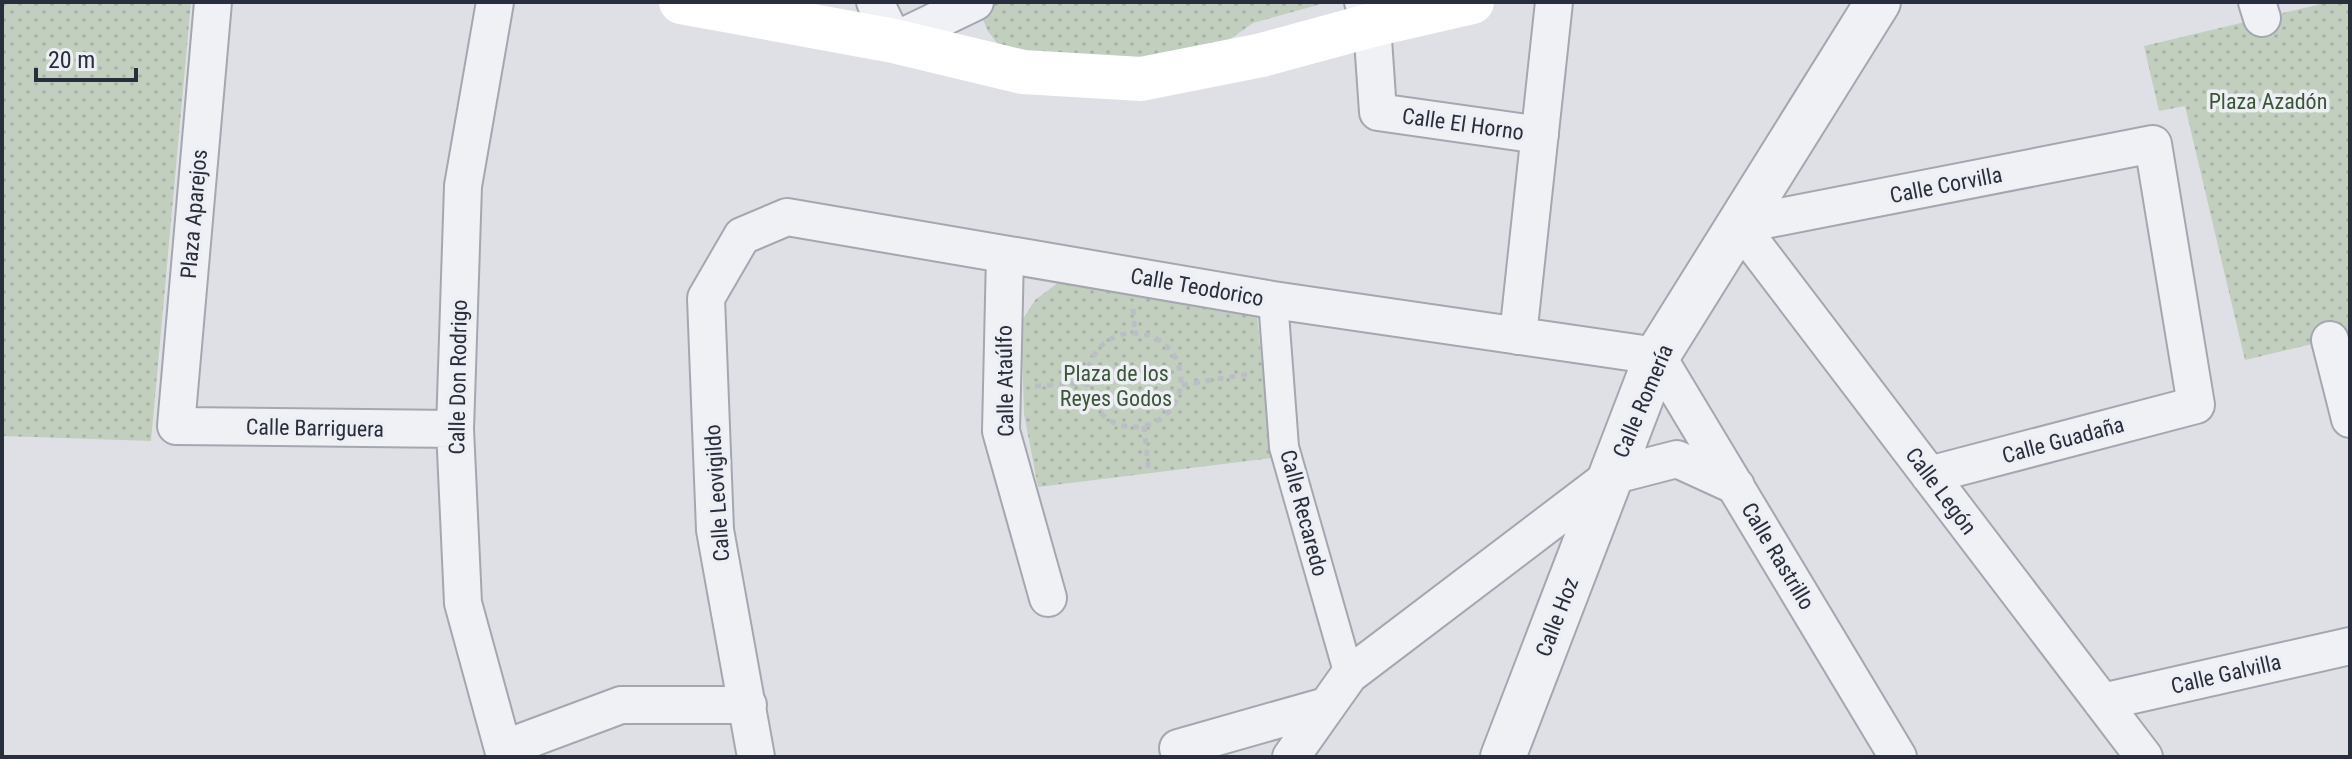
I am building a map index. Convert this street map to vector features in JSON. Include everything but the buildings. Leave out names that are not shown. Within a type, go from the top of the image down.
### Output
[{"type":"main road","points":[[681,2],[894,41],[1023,72],[1141,79],[1262,55],[1367,14],[1472,2]]},
{"type":"street","name":"Plaza Aparejos","points":[[176,426],[213,2]]},
{"type":"street","name":"Calle Don Rodrigo","points":[[495,2],[463,186],[455,429],[463,603],[503,749],[621,705],[748,705]]},
{"type":"street","points":[[875,2],[894,41],[975,2]]},
{"type":"street","name":"Calle El Horno","points":[[1518,336],[1554,2]]},
{"type":"street","name":"Calle Romería","points":[[1291,757],[1349,675],[1611,476],[1657,356],[1878,2]]},
{"type":"street","name":"Calle El Horno","points":[[1367,14],[1378,112],[1540,135]]},
{"type":"street","name":"Calle Corvilla","points":[[1739,225],[2153,144],[2196,405]]},
{"type":"street","name":"Calle Teodorico","points":[[742,236],[787,217],[1273,300],[1657,356]]},
{"type":"street","name":"Calle Legón","points":[[1739,225],[2144,757]]},
{"type":"street","name":"Calle Leovigildo","points":[[742,236],[706,298],[715,530],[756,757]]},
{"type":"street","name":"Calle Ataúlfo","points":[[1005,255],[1001,431],[1048,598]]},
{"type":"street","name":"Calle Recaredo","points":[[1273,300],[1284,447],[1349,675]]},
{"type":"street","points":[[2330,340],[2350,419]]},
{"type":"street","name":"Calle Rastrillo","points":[[1657,356],[1898,757]]},
{"type":"street","name":"Calle Guadaña","points":[[1929,475],[2196,405]]},
{"type":"street","name":"Calle Barriguera","points":[[176,426],[455,429]]},
{"type":"street","points":[[1611,476],[1677,459],[1736,486]]},
{"type":"street","name":"Calle Hoz","points":[[1503,757],[1611,476]]},
{"type":"street","name":"Calle Galvilla","points":[[2102,702],[2350,646]]},
{"type":"street","points":[[1178,748],[1326,706]]},
{"type":"path","points":[[1135,332],[1154,336],[1170,348],[1180,365],[1182,385],[1175,403],[1163,419],[1128,428],[1099,413],[1090,399],[1086,383],[1089,364],[1099,347],[1115,336],[1135,332]]},
{"type":"path","points":[[1182,385],[1278,370]]},
{"type":"path","points":[[1002,385],[1086,383]]},
{"type":"path","points":[[1144,426],[1149,473]]},
{"type":"green space","points":[[2,2],[191,2],[151,441],[2,436]]},
{"type":"green space","points":[[995,2],[1328,2],[1253,23],[1220,46],[1127,60],[1069,61],[999,46],[983,20],[987,6]]},
{"type":"green space","name":"Plaza Azadón","points":[[2329,2],[2350,2],[2350,335],[2245,360],[2185,106],[2159,111],[2144,46]]},
{"type":"green space","name":"Plaza de los Reyes Godos","points":[[1059,282],[1257,316],[1272,458],[1038,487],[1024,414],[1021,322],[1035,300]]}]
